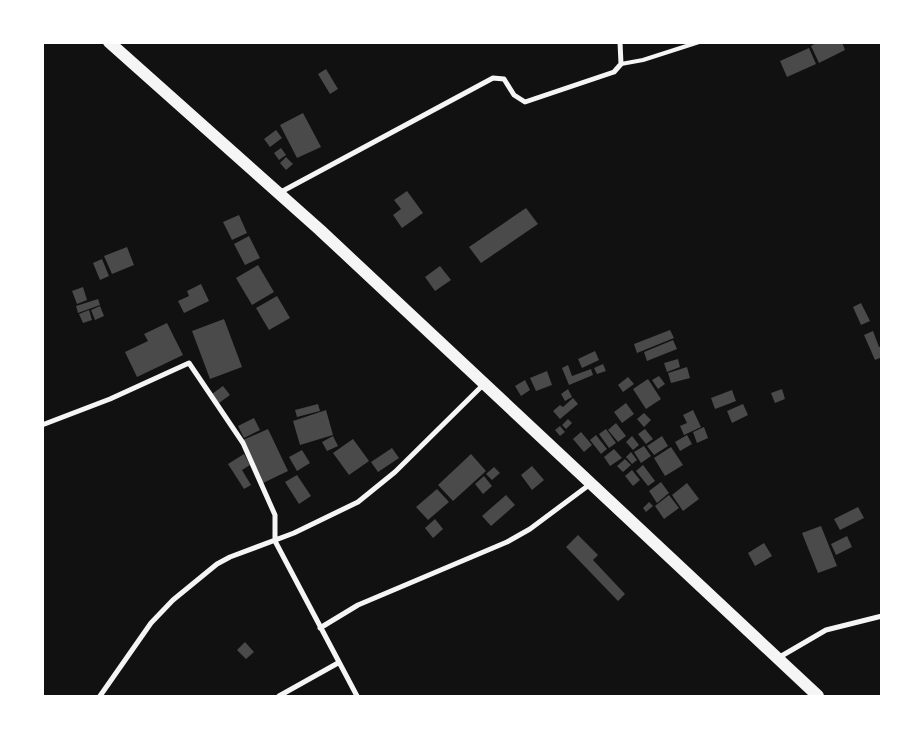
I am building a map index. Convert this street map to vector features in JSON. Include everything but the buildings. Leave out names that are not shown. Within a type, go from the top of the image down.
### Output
[{"type":"main road","points":[[109,42],[278,193],[589,485],[818,696]]},
{"type":"street","points":[[278,193],[493,78],[504,79],[514,95],[525,102],[614,72],[621,64],[620,42]]},
{"type":"street","points":[[42,425],[110,399],[189,363],[243,443],[275,516],[275,540],[357,696]]},
{"type":"street","points":[[100,696],[151,623],[173,600],[216,564],[275,540],[358,502],[395,472],[483,385]]},
{"type":"street","points":[[320,628],[358,605],[507,542],[530,530],[589,485]]},
{"type":"street","points":[[778,658],[826,630],[882,616]]},
{"type":"street","points":[[279,696],[338,663]]},
{"type":"lane","points":[[621,64],[643,60],[699,42]]}]
